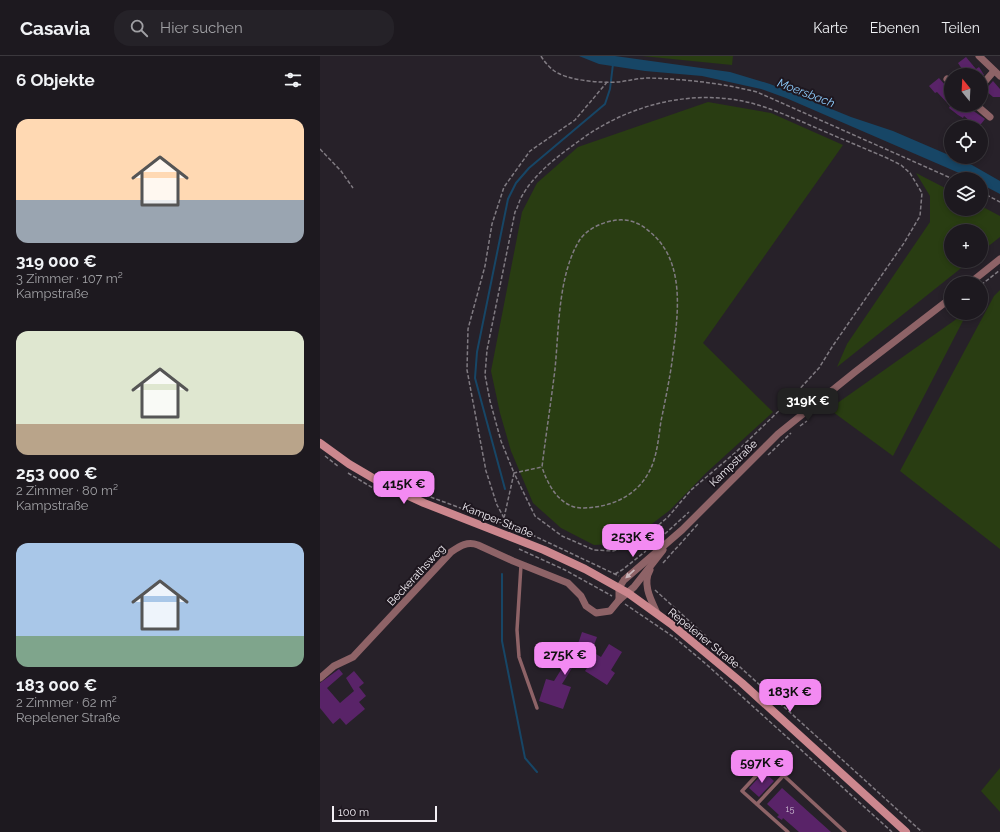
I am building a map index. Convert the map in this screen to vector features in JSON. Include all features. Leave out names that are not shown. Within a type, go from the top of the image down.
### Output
[{"type":"main road","name":"Kamper Straße","points":[[320,443],[348,464],[383,484],[424,503],[544,550],[585,569],[628,593]]},
{"type":"main road","name":"Repelener Straße","points":[[628,593],[657,613],[742,683],[906,832]]},
{"type":"street","points":[[983,57],[997,74],[988,81]]},
{"type":"street","points":[[984,112],[990,117]]},
{"type":"street","points":[[979,276],[1000,259]]},
{"type":"street","name":"Kampstraße","points":[[619,588],[624,580],[666,545],[778,434],[944,303]]},
{"type":"street","name":"Beckerathsweg","points":[[320,678],[334,666],[353,657],[451,552],[460,546],[473,544],[568,583],[581,596],[586,606],[596,613],[610,611],[619,600],[628,593]]},
{"type":"street","name":"Kampstraße","points":[[657,613],[648,594],[646,576],[658,563],[666,545]]},
{"type":"street","name":"Kampstraße","points":[[628,593],[658,563]]},
{"type":"street","points":[[619,588],[619,600]]},
{"type":"lane","points":[[521,565],[517,630],[519,658],[537,708]]},
{"type":"lane","points":[[788,832],[742,791],[769,762],[845,832]]},
{"type":"lane","points":[[757,804],[784,775]]},
{"type":"path","points":[[541,56],[553,70],[560,74],[589,80],[610,81],[647,78],[693,81],[725,84],[757,92],[944,175]]},
{"type":"path","points":[[514,473],[535,516],[562,536],[594,550],[613,551],[628,547],[641,540],[668,516],[691,490],[731,457],[784,406],[819,368],[896,256],[920,216],[922,193],[910,173],[901,165],[751,103],[734,100],[692,97],[663,102],[639,108],[587,134],[548,165],[522,195],[506,254],[487,350],[485,375],[490,401],[502,441],[514,473],[504,518],[497,506],[486,471],[467,370],[468,328],[485,266],[492,224],[504,187],[530,151],[575,120],[610,81]]},
{"type":"path","points":[[320,149],[353,188]]},
{"type":"path","points":[[988,196],[1000,202]]},
{"type":"path","points":[[619,220],[634,222],[656,237],[668,252],[674,270],[677,292],[676,331],[670,376],[654,460],[647,475],[636,490],[614,503],[597,508],[579,508],[564,503],[546,481],[542,467],[562,300],[571,256],[580,239],[591,229],[606,222],[619,220]]},
{"type":"path","points":[[988,279],[1000,270]]},
{"type":"path","points":[[798,428],[804,423]]},
{"type":"path","points":[[764,459],[792,432]]},
{"type":"path","points":[[321,453],[358,480],[377,490]]},
{"type":"path","points":[[514,473],[542,467]]},
{"type":"path","points":[[422,493],[526,532],[615,574]]},
{"type":"path","points":[[658,563],[700,523]]},
{"type":"path","points":[[517,548],[565,570],[619,600],[674,638],[706,664],[892,832]]},
{"type":"path","points":[[653,587],[922,832]]},
{"type":"green space","points":[[642,56],[733,56],[732,65]]},
{"type":"green space","points":[[708,102],[771,113],[843,145],[703,343],[773,412],[706,473],[670,510],[627,543],[594,545],[561,528],[533,503],[511,451],[500,413],[491,371],[522,212],[537,183],[578,147]]},
{"type":"green space","points":[[916,173],[944,187],[944,216],[988,216],[988,210],[1000,216],[1000,237],[988,246],[988,224],[944,224],[944,268],[961,268],[951,276],[944,276],[944,282],[837,367],[847,344],[930,222],[930,196]]},
{"type":"green space","points":[[1000,290],[1000,549],[900,471],[981,320],[988,320],[988,307],[994,296]]},
{"type":"green space","points":[[955,320],[963,320],[893,456],[829,409]]},
{"type":"green space","points":[[1000,768],[1000,812],[981,791]]},
{"type":"water","name":"Moersbach","points":[[579,56],[615,56],[730,72],[770,84],[851,117],[893,131],[944,153],[944,164],[970,164],[984,172],[957,172],[786,98],[761,89],[702,76],[645,71],[599,64]]},
{"type":"water","name":"Moersbach","points":[[988,174],[1000,181],[1000,194],[988,188]]},
{"type":"building","points":[[966,57],[975,68],[961,68],[958,63]]},
{"type":"building","points":[[939,78],[944,84],[944,100],[937,92],[935,93],[929,86]]},
{"type":"building","points":[[993,81],[1000,89],[1000,97],[993,97],[988,93],[988,87]]},
{"type":"building","points":[[954,112],[975,112],[985,119],[969,120],[964,116],[963,118]]},
{"type":"building","points":[[582,632],[597,637],[594,645],[589,644],[583,653],[582,652],[562,684],[571,687],[563,709],[539,701],[546,679],[554,681],[579,641]]},
{"type":"building","points":[[609,644],[622,652],[611,670],[615,673],[607,685],[585,671],[596,654],[601,657]]},
{"type":"building","points":[[339,669],[343,674],[327,688],[340,703],[354,691],[346,678],[354,671],[364,683],[359,687],[366,696],[359,702],[365,709],[346,725],[340,718],[333,724],[320,708],[320,683]]},
{"type":"building","points":[[764,772],[774,781],[759,797],[749,788]]},
{"type":"building","points":[[782,788],[831,832],[799,832],[783,818],[782,820],[777,817],[779,815],[767,804]]},
{"type":"waterway","points":[[505,489],[475,378],[477,352],[508,199],[516,183],[529,168],[605,104],[610,89],[613,64]]},
{"type":"waterway","points":[[502,574],[502,641],[525,758],[537,772]]}]
